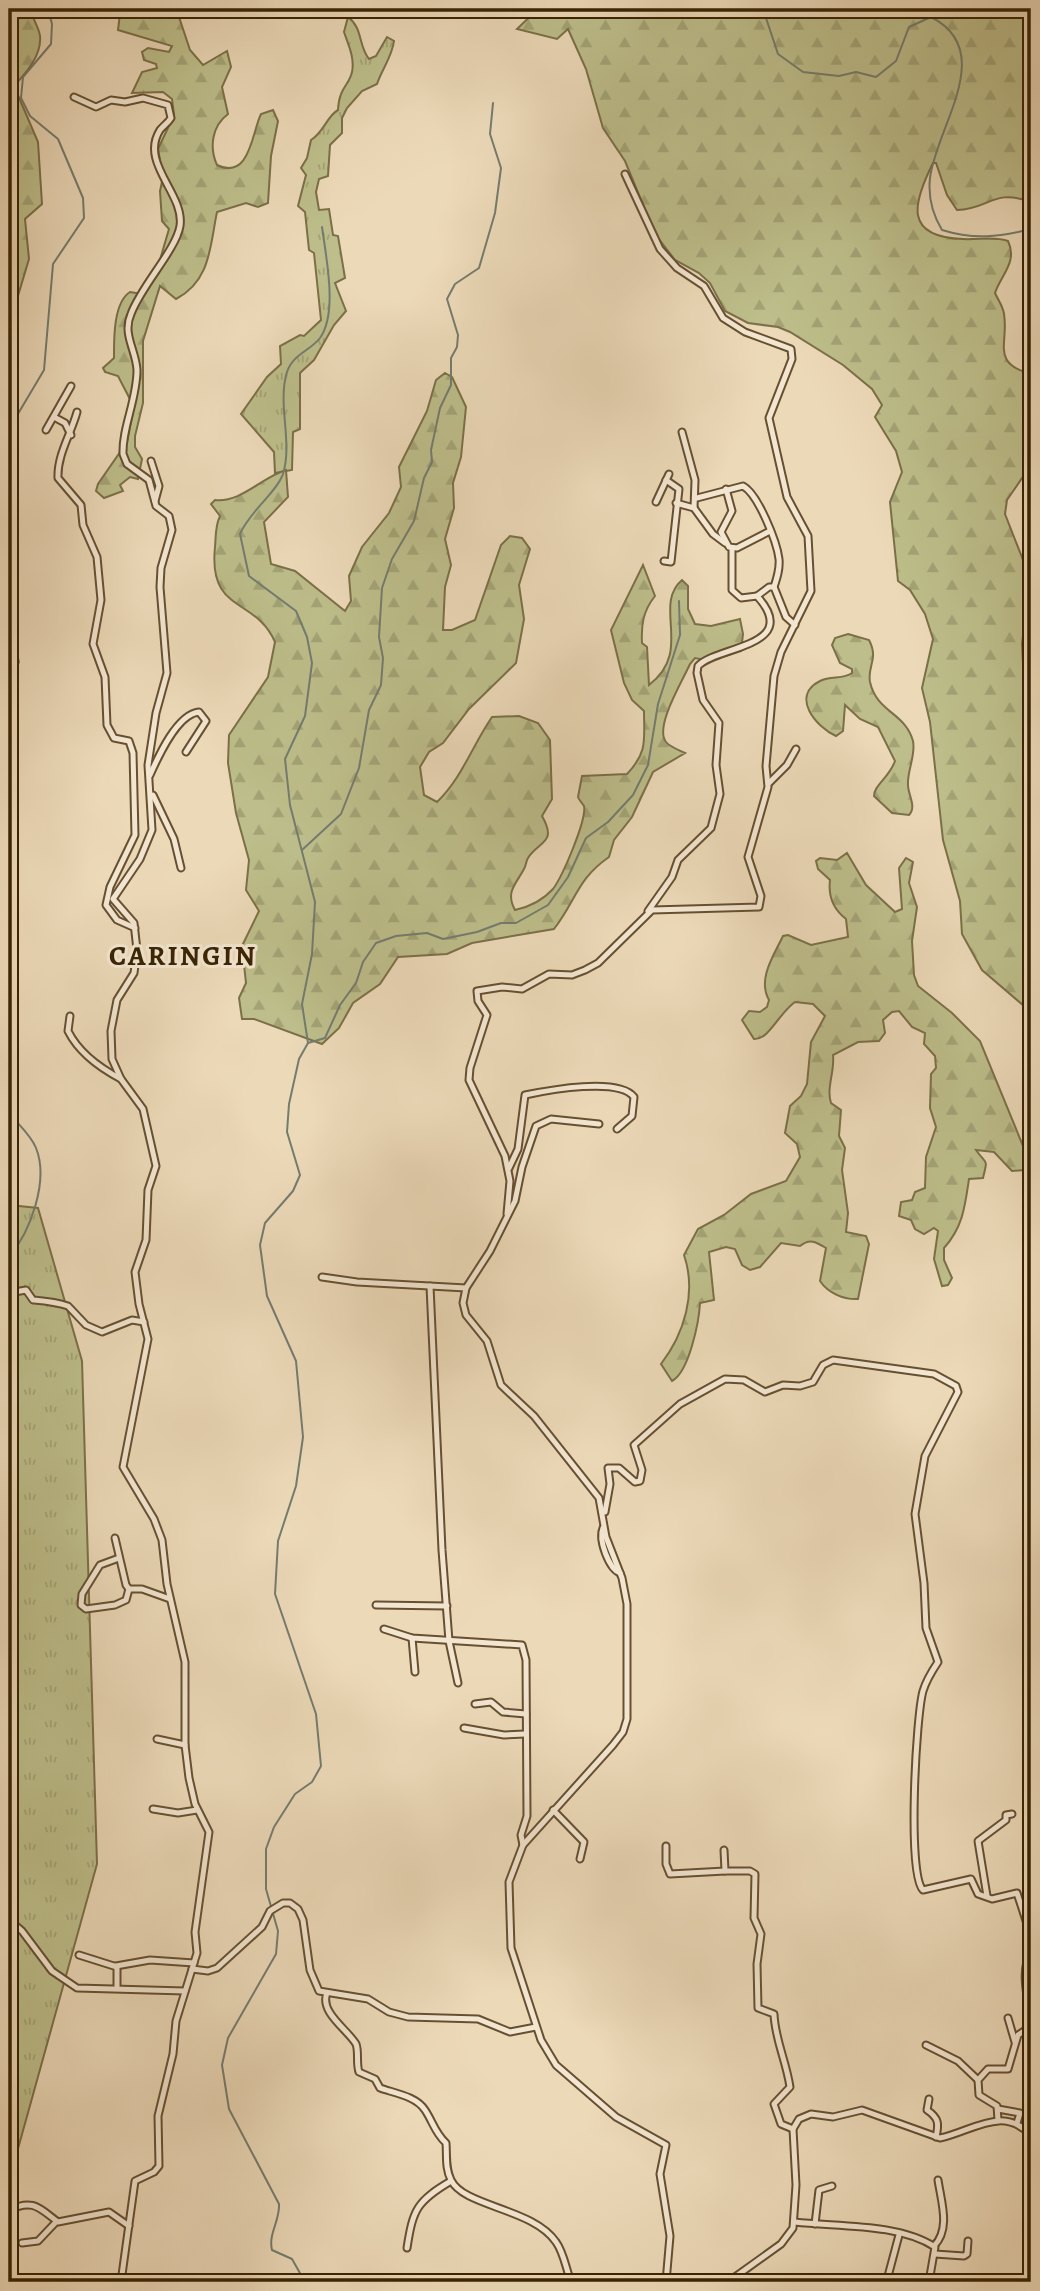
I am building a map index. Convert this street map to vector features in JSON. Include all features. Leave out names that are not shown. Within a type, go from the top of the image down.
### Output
[{"type":"street","points":[[74,97],[96,107],[111,100],[159,100],[168,104],[170,121],[159,134],[156,154],[158,167],[180,214],[181,224],[175,241],[143,288],[127,327],[136,358],[137,381],[123,454],[127,464],[149,480],[155,501],[159,509],[169,516],[172,530],[160,577],[167,673],[149,753],[152,830],[146,848],[113,899],[132,920],[137,950],[134,972],[117,1000],[111,1031],[112,1059],[121,1079],[142,1106],[155,1160],[155,1174],[148,1190],[146,1240],[135,1272],[148,1339],[123,1467],[159,1529],[170,1599],[186,1662],[185,1745],[197,1810],[209,1832],[193,1966],[176,2021],[173,2054],[158,2116],[159,2166],[154,2172],[135,2181],[134,2207],[121,2282]]},
{"type":"street","points":[[625,174],[660,249],[677,268],[704,286],[723,318],[745,332],[791,349],[792,359],[769,418],[787,497],[806,530],[810,551],[811,591],[781,652],[774,676],[766,766],[769,783],[748,857],[761,896],[759,907],[724,906],[648,911]]},
{"type":"street","points":[[46,430],[71,386]]},
{"type":"street","points":[[77,412],[71,435],[61,453],[58,478],[81,505],[83,525],[97,557],[101,600],[93,644],[106,677],[107,725],[114,738],[129,741],[133,753],[135,835],[110,887],[106,905],[117,920],[135,928]]},
{"type":"street","points":[[54,417],[65,423],[71,435]]},
{"type":"street","points":[[682,432],[694,473],[697,498],[694,508]]},
{"type":"street","points":[[150,461],[159,486],[155,501]]},
{"type":"street","points":[[656,502],[669,474]]},
{"type":"street","points":[[664,561],[672,559],[679,489],[666,480]]},
{"type":"street","points":[[697,498],[726,489],[746,487],[770,531],[779,556],[774,587],[784,613],[794,625]]},
{"type":"street","points":[[725,543],[721,532],[732,511],[726,489]]},
{"type":"street","points":[[676,503],[694,508],[713,534],[732,548]]},
{"type":"street","points":[[732,548],[770,531]]},
{"type":"street","points":[[732,548],[732,590],[741,598],[757,596],[769,587],[774,587]]},
{"type":"street","points":[[509,1169],[494,1127],[476,1099],[469,1080],[470,1068],[487,1015],[477,998],[477,991],[494,987],[522,989],[549,974],[572,975],[591,967],[648,911],[672,877],[678,860],[711,828],[720,794],[716,765],[719,723],[703,700],[697,673],[703,661],[759,640],[768,624],[768,614],[757,596]]},
{"type":"street","points":[[150,775],[169,735],[192,713],[199,712],[206,721],[186,752]]},
{"type":"street","points":[[769,783],[788,765],[796,749]]},
{"type":"street","points":[[151,793],[174,839],[181,868]]},
{"type":"street","points":[[70,1016],[68,1031],[82,1050],[103,1069],[121,1079]]},
{"type":"street","points":[[507,1214],[509,1169],[518,1149],[526,1095],[567,1088],[622,1087],[634,1097],[632,1116],[617,1129]]},
{"type":"street","points":[[599,1124],[551,1119],[538,1124],[522,1167],[516,1201],[494,1244],[466,1288],[463,1299],[464,1311],[487,1341],[501,1385],[534,1416],[563,1456],[595,1489],[603,1527],[620,1573],[628,1619],[626,1727],[523,1845],[509,1882],[509,1930],[514,1962],[536,2027],[552,2060],[570,2080],[617,2117],[666,2145],[660,2174],[670,2236],[666,2282]]},
{"type":"street","points":[[322,1277],[358,1282],[466,1288]]},
{"type":"street","points":[[430,1286],[449,1641],[458,1683]]},
{"type":"street","points":[[9,1293],[26,1290],[33,1300],[42,1298],[52,1304],[68,1306],[86,1325],[102,1332],[132,1320],[144,1322]]},
{"type":"street","points":[[602,1518],[610,1484],[608,1468],[619,1468],[635,1482],[640,1481],[642,1470],[634,1446],[680,1404],[714,1388],[725,1379],[744,1380],[765,1392],[783,1385],[800,1386],[813,1382],[823,1365],[833,1360],[934,1374],[956,1386],[958,1392],[925,1456],[915,1514],[928,1642],[938,1662],[924,1688],[920,1708],[915,1796],[915,1865],[919,1886],[923,1890],[971,1879],[978,1894],[995,1899],[1017,1893],[1031,1936]]},
{"type":"street","points":[[115,1538],[129,1588],[126,1600],[115,1605],[86,1609],[81,1605],[82,1594],[100,1565],[119,1558]]},
{"type":"street","points":[[129,1588],[142,1589],[170,1599]]},
{"type":"street","points":[[376,1605],[447,1606]]},
{"type":"street","points":[[384,1629],[412,1638],[522,1645],[526,1660],[527,1816],[521,1835],[523,1845]]},
{"type":"street","points":[[412,1638],[415,1672]]},
{"type":"street","points":[[475,1704],[491,1702],[502,1712],[526,1714]]},
{"type":"street","points":[[464,1728],[504,1735],[525,1734]]},
{"type":"street","points":[[158,1739],[185,1745]]},
{"type":"street","points":[[153,1809],[178,1813],[197,1810]]},
{"type":"street","points":[[553,1811],[584,1843],[580,1859]]},
{"type":"street","points":[[987,1896],[978,1841],[1006,1820],[1006,1815],[1012,1814]]},
{"type":"street","points":[[666,1846],[666,1864],[670,1874],[725,1871],[750,1871],[755,1874],[754,1918],[761,1934],[757,1964],[758,2008],[774,2014],[775,2039],[785,2061],[790,2087],[774,2104],[781,2124],[793,2129]]},
{"type":"street","points":[[724,1850],[725,1871]]},
{"type":"street","points":[[79,1955],[116,1966],[150,1960],[193,1966],[208,1971],[217,1968],[262,1927],[272,1910],[287,1903],[298,1909],[307,1937],[310,1970],[319,1991],[368,1999],[389,2012],[408,2017],[478,2019],[507,2032],[536,2027]]},
{"type":"street","points":[[9,1920],[22,1931],[52,1972],[71,1986],[84,1990],[117,1988],[185,1991]]},
{"type":"street","points":[[978,2080],[988,2068],[1008,2068],[1018,2035],[1030,2027],[1026,1988],[1027,1959],[1031,1952]]},
{"type":"street","points":[[116,1966],[119,1972],[117,1988]]},
{"type":"street","points":[[327,1993],[325,2000],[330,2013],[355,2043],[359,2072],[374,2079],[380,2088],[410,2098],[425,2110],[435,2132],[446,2143],[446,2166],[451,2181],[463,2194],[525,2217],[548,2232],[560,2247],[571,2282]]},
{"type":"street","points":[[1008,2018],[1015,2043]]},
{"type":"street","points":[[926,2045],[958,2061],[978,2080],[979,2095],[998,2109],[1020,2113],[1017,2123]]},
{"type":"street","points":[[929,2099],[928,2110],[936,2116],[939,2125],[936,2137]]},
{"type":"street","points":[[998,2109],[998,2120]]},
{"type":"street","points":[[728,2282],[781,2244],[790,2234],[795,2222],[793,2129],[797,2121],[808,2115],[833,2117],[862,2110],[879,2113],[943,2138],[998,2120],[1017,2123],[1031,2135]]},
{"type":"street","points":[[934,2246],[940,2240],[944,2225],[939,2180]]},
{"type":"street","points":[[407,2248],[411,2220],[417,2206],[451,2181]]},
{"type":"street","points":[[815,2224],[819,2190],[832,2186]]},
{"type":"street","points":[[9,2210],[29,2204],[46,2210],[56,2222]]},
{"type":"street","points":[[22,2243],[35,2242],[56,2222],[109,2212],[129,2226]]},
{"type":"street","points":[[795,2222],[879,2228],[934,2246]]},
{"type":"street","points":[[887,2280],[899,2235]]},
{"type":"street","points":[[935,2254],[964,2256],[967,2254],[968,2241]]},
{"type":"street","points":[[932,2281],[934,2246]]},
{"type":"green space","points":[[9,9],[31,9],[40,36],[36,57],[14,86],[38,142],[42,204],[25,219],[29,259],[9,326]]},
{"type":"green space","points":[[538,9],[1031,9],[1031,202],[1008,197],[957,210],[947,195],[936,163],[933,163],[921,191],[918,215],[922,225],[930,232],[944,237],[1008,241],[1011,249],[1010,262],[995,293],[1004,314],[1004,351],[1010,364],[1031,374],[1031,465],[1007,500],[1005,514],[1023,560],[1029,585],[1022,644],[1031,822],[1031,1012],[982,970],[962,934],[960,901],[943,840],[930,722],[922,688],[933,639],[925,614],[910,590],[898,581],[890,502],[902,472],[896,451],[875,417],[882,405],[872,389],[843,365],[790,332],[778,327],[748,323],[725,311],[710,283],[699,273],[675,260],[655,234],[625,161],[603,128],[586,69],[568,29],[557,39],[517,29]]},
{"type":"green space","points":[[126,12],[179,17],[190,50],[203,65],[227,51],[231,67],[222,87],[228,114],[215,131],[213,151],[217,165],[228,168],[243,161],[261,114],[273,110],[278,121],[271,156],[268,203],[258,207],[246,203],[217,212],[207,261],[196,282],[176,299],[160,286],[143,341],[143,403],[135,436],[135,447],[142,459],[138,479],[130,477],[120,485],[123,491],[104,498],[96,491],[98,484],[127,442],[134,407],[118,376],[105,372],[103,368],[114,358],[120,304],[130,292],[142,294],[157,270],[169,229],[162,221],[160,191],[163,177],[158,149],[174,115],[172,99],[163,92],[132,93],[142,72],[157,68],[156,64],[144,60],[142,52],[148,48],[169,52],[172,46],[118,30],[120,14]]},
{"type":"green space","points":[[348,17],[356,26],[369,59],[376,56],[387,37],[394,41],[377,84],[362,91],[347,108],[342,118],[342,133],[330,145],[328,176],[319,179],[316,192],[319,210],[329,209],[333,235],[338,236],[345,278],[335,283],[346,311],[334,325],[314,360],[300,373],[300,429],[293,432],[292,470],[275,473],[274,452],[241,414],[267,377],[281,364],[280,346],[300,335],[304,336],[321,320],[314,253],[309,250],[305,212],[298,206],[306,175],[301,168],[307,158],[311,140],[338,110],[340,96],[351,77],[352,56],[344,32]]},
{"type":"green space","points":[[445,373],[452,377],[466,407],[461,457],[453,483],[454,508],[445,539],[451,565],[445,587],[443,630],[452,630],[475,620],[501,545],[510,536],[522,538],[530,549],[519,585],[524,619],[516,663],[469,709],[443,743],[429,752],[420,767],[424,795],[437,802],[460,772],[492,717],[519,716],[538,723],[550,740],[552,799],[542,816],[548,832],[547,837],[528,858],[513,888],[511,898],[515,910],[545,897],[562,873],[584,813],[584,806],[578,797],[582,776],[627,774],[642,752],[644,711],[632,700],[624,683],[611,630],[643,565],[655,596],[645,613],[642,630],[642,643],[647,647],[649,685],[662,672],[669,658],[671,603],[674,591],[682,580],[688,586],[688,609],[695,624],[711,626],[740,619],[743,634],[741,651],[710,661],[695,658],[690,664],[666,715],[663,735],[672,747],[685,753],[653,772],[632,817],[614,840],[609,857],[583,882],[554,929],[472,943],[447,954],[398,957],[380,984],[353,1003],[339,1028],[322,1044],[254,1019],[242,1019],[239,998],[246,983],[242,946],[259,911],[246,890],[249,860],[236,813],[228,763],[229,735],[268,677],[275,642],[267,628],[226,595],[219,584],[215,568],[215,547],[216,527],[220,516],[211,504],[215,500],[243,494],[286,470],[288,497],[264,522],[271,564],[295,571],[345,611],[351,601],[349,576],[362,547],[389,513],[401,487],[399,467],[427,411],[436,380]]},
{"type":"green space","points":[[848,634],[869,640],[873,652],[870,682],[874,692],[885,707],[904,724],[913,741],[908,779],[912,805],[909,815],[892,813],[874,796],[876,788],[895,761],[878,727],[860,719],[845,705],[843,731],[836,736],[821,726],[809,711],[807,695],[811,687],[824,679],[852,673],[852,669],[840,663],[832,645],[835,638]]},
{"type":"green space","points":[[847,853],[866,885],[895,912],[902,909],[899,868],[906,858],[913,862],[909,883],[917,907],[912,941],[914,975],[918,986],[952,1013],[980,1041],[1030,1163],[1024,1170],[1012,1171],[994,1152],[976,1150],[986,1162],[986,1167],[983,1178],[969,1179],[959,1224],[944,1248],[944,1260],[952,1278],[948,1285],[942,1286],[934,1259],[938,1231],[934,1228],[924,1234],[915,1229],[911,1220],[899,1216],[901,1202],[912,1200],[915,1192],[925,1188],[926,1157],[936,1127],[930,1108],[931,1074],[936,1068],[935,1056],[924,1044],[925,1033],[912,1027],[899,1011],[892,1012],[883,1020],[885,1033],[879,1041],[858,1042],[833,1055],[830,1097],[831,1103],[841,1110],[839,1136],[845,1148],[842,1170],[848,1213],[846,1232],[866,1236],[869,1244],[858,1299],[837,1295],[820,1281],[826,1248],[816,1243],[807,1242],[800,1246],[781,1243],[760,1267],[750,1270],[742,1265],[735,1249],[726,1247],[709,1252],[714,1300],[700,1303],[698,1322],[688,1357],[678,1376],[672,1381],[661,1364],[676,1340],[686,1312],[689,1284],[684,1255],[698,1229],[724,1215],[751,1194],[786,1181],[800,1157],[797,1144],[785,1133],[790,1106],[801,1096],[807,1084],[811,1042],[825,1016],[813,1004],[795,1002],[769,1031],[754,1039],[742,1020],[749,1011],[760,1012],[767,1007],[769,1000],[766,976],[783,936],[788,935],[811,945],[848,937],[846,919],[838,911],[831,897],[830,880],[818,869],[816,861],[820,858],[837,860]]},
{"type":"green space","points":[[9,1205],[38,1208],[82,1361],[97,1864],[11,2174],[9,2171]]},
{"type":"waterway","points":[[9,429],[44,370],[53,264],[84,218],[83,198],[58,139],[30,116],[21,98],[23,77],[51,44],[52,24],[48,9]]},
{"type":"waterway","points":[[763,9],[778,54],[803,72],[839,76],[856,72],[876,77],[896,61],[909,27],[931,17],[950,32],[960,49],[962,69],[958,91],[930,178],[936,218],[942,230],[965,235],[997,235],[1031,229]]},
{"type":"waterway","points":[[925,9],[931,16]]},
{"type":"waterway","points":[[302,850],[341,814],[359,768],[369,710],[381,685],[383,658],[379,637],[382,588],[392,559],[414,521],[424,478],[432,462],[431,450],[440,408],[451,385],[451,358],[457,347],[458,335],[447,299],[455,284],[479,268],[495,213],[501,168],[490,134],[493,103]]},
{"type":"waterway","points":[[305,2282],[292,2259],[272,2250],[279,2204],[229,2109],[222,2065],[228,2038],[276,1954],[278,1931],[266,1889],[266,1849],[274,1827],[295,1794],[312,1782],[321,1766],[316,1714],[275,1594],[278,1541],[296,1486],[303,1437],[296,1361],[267,1296],[260,1245],[265,1223],[293,1191],[300,1175],[287,1132],[289,1104],[299,1059],[308,1043],[302,1004],[312,954],[315,902],[290,805],[285,759],[305,716],[312,663],[307,637],[296,611],[249,576],[240,534],[283,474],[286,462],[284,384],[287,372],[293,361],[320,338],[325,327],[330,300],[322,227]]},
{"type":"waterway","points":[[308,1043],[325,1038],[340,1005],[356,983],[363,962],[376,943],[396,936],[427,933],[443,939],[477,932],[501,923],[516,923],[548,905],[568,877],[586,838],[608,822],[633,795],[648,765],[658,704],[680,635],[679,601]]},
{"type":"waterway","points":[[9,623],[19,662],[9,681]]},
{"type":"waterway","points":[[9,1113],[34,1143],[40,1175],[31,1220],[9,1257]]},
{"type":"waterway","points":[[9,1359],[16,1377],[9,1395]]},
{"type":"district","name":"CARINGIN","points":[[183,955]]}]
